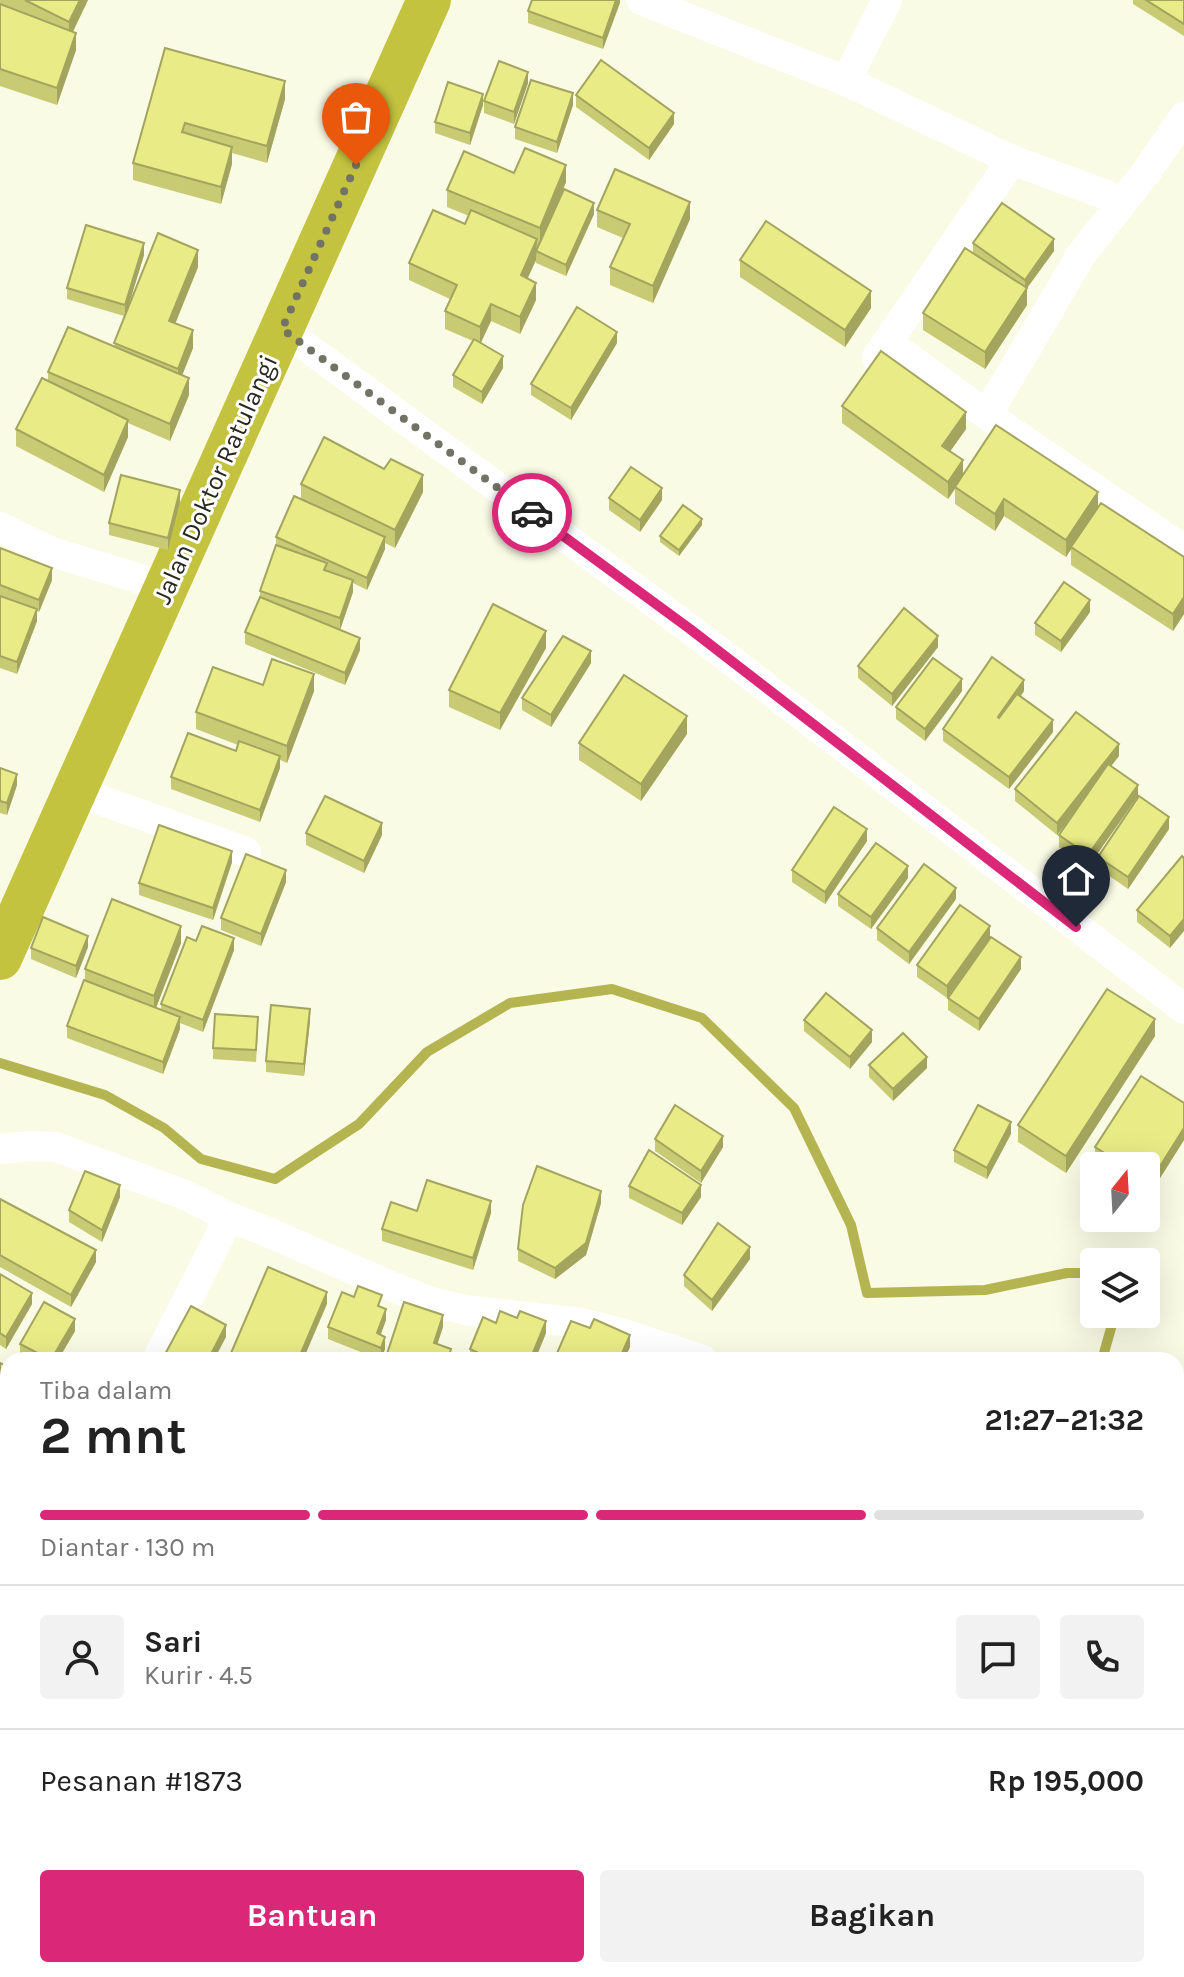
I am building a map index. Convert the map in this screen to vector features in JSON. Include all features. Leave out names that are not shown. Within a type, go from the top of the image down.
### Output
[{"type":"highway","name":"Jalan Doktor Ratulangi","points":[[0,958],[11,904],[75,791],[429,0]]},
{"type":"street","points":[[641,0],[846,81],[1012,160],[1123,201]]},
{"type":"street","points":[[846,81],[887,0]]},
{"type":"street","points":[[987,415],[1081,255],[1147,171],[1184,117]]},
{"type":"street","points":[[860,383],[1012,160]]},
{"type":"street","points":[[282,329],[690,629],[1180,998]]},
{"type":"street","points":[[887,342],[987,415],[1184,550]]},
{"type":"street","points":[[0,527],[52,552],[167,587]]},
{"type":"street","points":[[75,791],[246,852]]},
{"type":"street","points":[[0,1149],[56,1147],[185,1195],[229,1217],[428,1301],[465,1310],[581,1323],[679,1352]]},
{"type":"street","points":[[161,1352],[229,1217]]},
{"type":"building","points":[[25,0],[80,0],[69,22]]},
{"type":"building","points":[[532,0],[616,0],[603,38],[528,11]]},
{"type":"building","points":[[1146,0],[1184,0],[1184,24]]},
{"type":"building","points":[[0,4],[76,33],[57,88],[0,69]]},
{"type":"building","points":[[165,48],[285,81],[267,146],[185,123],[182,132],[232,147],[221,187],[133,163]]},
{"type":"building","points":[[601,60],[674,113],[649,148],[576,95]]},
{"type":"building","points":[[499,61],[528,72],[514,112],[484,101]]},
{"type":"building","points":[[531,80],[573,93],[557,142],[515,127]]},
{"type":"building","points":[[448,82],[483,94],[470,133],[435,122]]},
{"type":"building","points":[[525,148],[566,165],[540,228],[447,190],[464,151],[514,173]]},
{"type":"building","points":[[615,169],[690,202],[653,286],[610,267],[630,224],[597,210]]},
{"type":"building","points":[[564,189],[594,203],[566,265],[536,251]]},
{"type":"building","points":[[1002,203],[1054,239],[1025,280],[973,243]]},
{"type":"building","points":[[433,210],[465,224],[471,210],[537,239],[521,275],[536,283],[520,317],[491,304],[480,327],[445,311],[457,285],[409,263]]},
{"type":"building","points":[[766,221],[871,291],[845,330],[740,260]]},
{"type":"building","points":[[86,225],[144,243],[125,305],[67,288]]},
{"type":"building","points":[[158,233],[198,250],[169,321],[193,330],[178,369],[114,343]]},
{"type":"building","points":[[965,248],[1027,288],[985,352],[923,313]]},
{"type":"building","points":[[577,307],[617,332],[571,408],[531,384]]},
{"type":"building","points":[[68,327],[189,378],[170,424],[48,372]]},
{"type":"building","points":[[474,339],[503,356],[482,392],[453,375]]},
{"type":"building","points":[[881,351],[966,412],[942,446],[963,460],[948,482],[842,406]]},
{"type":"building","points":[[42,378],[128,420],[104,475],[16,429]]},
{"type":"building","points":[[996,425],[1098,492],[1066,540],[1004,499],[995,514],[955,487]]},
{"type":"building","points":[[324,437],[384,469],[391,459],[423,475],[395,530],[301,484]]},
{"type":"building","points":[[631,467],[662,488],[640,520],[609,498]]},
{"type":"building","points":[[121,475],[180,490],[168,538],[109,523]]},
{"type":"building","points":[[294,496],[385,537],[367,578],[276,537]]},
{"type":"building","points":[[1101,503],[1184,557],[1184,597],[1173,614],[1071,547]]},
{"type":"building","points":[[683,505],[702,519],[679,550],[660,536]]},
{"type":"building","points":[[276,545],[327,563],[324,570],[353,580],[340,618],[260,591]]},
{"type":"building","points":[[0,548],[52,568],[39,600],[0,585]]},
{"type":"building","points":[[1064,582],[1090,600],[1061,641],[1035,623]]},
{"type":"building","points":[[0,596],[37,609],[17,662],[0,656]]},
{"type":"building","points":[[260,597],[360,638],[345,673],[245,632]]},
{"type":"building","points":[[493,604],[546,631],[500,713],[449,690]]},
{"type":"building","points":[[904,608],[938,636],[892,694],[858,666]]},
{"type":"building","points":[[563,636],[591,651],[551,715],[522,698]]},
{"type":"building","points":[[992,657],[1024,680],[998,717],[1017,694],[1053,720],[1009,777],[943,729]]},
{"type":"building","points":[[933,658],[962,679],[925,729],[896,707]]},
{"type":"building","points":[[272,659],[314,674],[287,746],[196,712],[213,667],[263,685]]},
{"type":"building","points":[[624,675],[687,716],[641,784],[579,743]]},
{"type":"building","points":[[1076,712],[1119,744],[1057,823],[1015,789]]},
{"type":"building","points":[[188,733],[236,751],[239,741],[280,756],[260,810],[171,777]]},
{"type":"building","points":[[1108,764],[1138,785],[1088,855],[1059,835]]},
{"type":"building","points":[[0,768],[17,774],[7,803],[0,801]]},
{"type":"building","points":[[325,796],[382,823],[364,861],[306,833]]},
{"type":"building","points":[[1139,796],[1169,817],[1128,877],[1098,857]]},
{"type":"building","points":[[834,807],[867,829],[825,892],[792,870]]},
{"type":"building","points":[[159,825],[232,851],[213,908],[139,883]]},
{"type":"building","points":[[876,843],[908,866],[871,917],[838,894]]},
{"type":"building","points":[[246,854],[286,870],[261,934],[221,918]]},
{"type":"building","points":[[1182,856],[1184,919],[1170,936],[1137,910]]},
{"type":"building","points":[[924,864],[956,888],[909,952],[877,928]]},
{"type":"building","points":[[112,899],[181,926],[154,996],[85,969]]},
{"type":"building","points":[[960,905],[990,926],[947,986],[917,965]]},
{"type":"building","points":[[43,917],[88,936],[76,966],[31,948]]},
{"type":"building","points":[[202,926],[234,938],[203,1020],[161,1004],[187,937],[196,941]]},
{"type":"building","points":[[991,937],[1021,957],[979,1019],[948,998]]},
{"type":"building","points":[[84,980],[180,1017],[163,1062],[67,1026]]},
{"type":"building","points":[[1107,989],[1155,1019],[1066,1156],[1018,1125]]},
{"type":"building","points":[[826,993],[872,1030],[850,1057],[804,1020]]},
{"type":"building","points":[[271,1005],[310,1009],[304,1064],[266,1061]]},
{"type":"building","points":[[215,1014],[258,1017],[256,1050],[213,1048]]},
{"type":"building","points":[[903,1033],[927,1057],[893,1089],[869,1065]]},
{"type":"building","points":[[1141,1076],[1184,1103],[1184,1128],[1160,1166],[1160,1152],[1103,1152],[1095,1147]]},
{"type":"building","points":[[675,1105],[723,1136],[701,1171],[655,1139]]},
{"type":"building","points":[[978,1105],[1011,1122],[987,1168],[954,1150]]},
{"type":"building","points":[[649,1150],[701,1185],[682,1213],[629,1186]]},
{"type":"building","points":[[537,1166],[601,1191],[586,1243],[555,1268],[518,1249],[523,1205]]},
{"type":"building","points":[[85,1171],[120,1185],[102,1230],[69,1210]]},
{"type":"building","points":[[427,1180],[491,1201],[473,1258],[382,1229],[391,1202],[417,1211]]},
{"type":"building","points":[[0,1199],[96,1250],[71,1295],[0,1255]]},
{"type":"building","points":[[718,1223],[750,1247],[712,1300],[684,1275]]},
{"type":"building","points":[[268,1267],[327,1292],[301,1352],[231,1352]]},
{"type":"building","points":[[0,1274],[32,1293],[6,1337],[0,1333]]},
{"type":"building","points":[[358,1286],[382,1295],[378,1306],[386,1309],[377,1333],[385,1337],[381,1348],[328,1327],[342,1292],[354,1297]]},
{"type":"building","points":[[44,1302],[75,1319],[56,1352],[36,1352],[20,1344]]},
{"type":"building","points":[[404,1302],[443,1315],[434,1343],[451,1349],[450,1352],[388,1352]]},
{"type":"building","points":[[191,1306],[226,1325],[212,1352],[166,1352]]},
{"type":"building","points":[[500,1311],[517,1318],[520,1311],[546,1321],[533,1352],[476,1352],[470,1349],[483,1317],[496,1323]]},
{"type":"building","points":[[594,1319],[630,1335],[623,1352],[557,1352],[571,1321],[590,1328]]},
{"type":"waterway","points":[[0,1063],[105,1095],[164,1128],[201,1159],[275,1179],[359,1124],[427,1052],[510,1003],[612,989],[702,1018],[794,1108],[851,1225],[867,1293],[985,1290],[1080,1273]]},
{"type":"waterway","points":[[1104,1352],[1111,1328]]},
{"type":"way so far","points":[[356,165],[282,329],[532,513]]},
{"type":"route","points":[[532,513],[690,629],[1076,927]]}]
